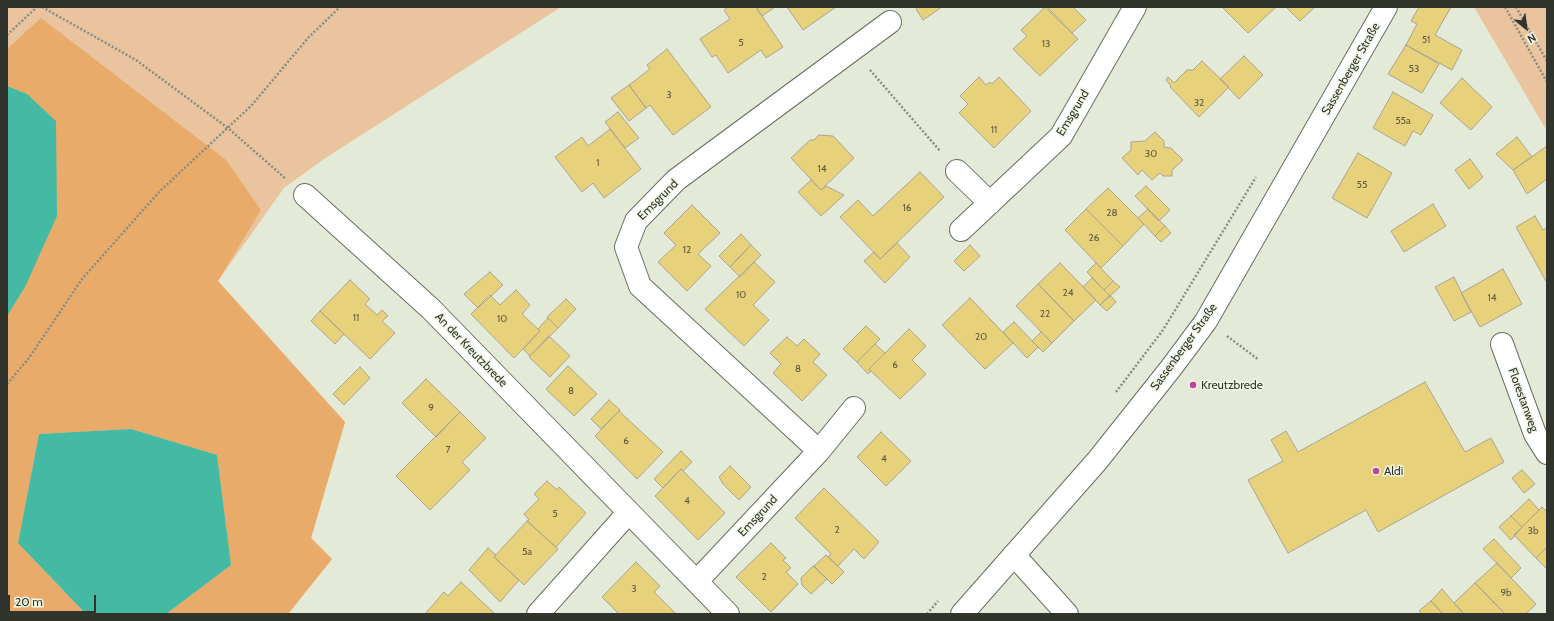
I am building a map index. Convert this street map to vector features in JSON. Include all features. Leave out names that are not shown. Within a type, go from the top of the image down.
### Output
[{"type":"street","name":"Emsgrund","points":[[961,230],[1061,136],[1135,7]]},
{"type":"street","name":"Sassenberger Straße","points":[[962,614],[1097,461],[1171,368],[1206,321],[1386,7]]},
{"type":"street","name":"Emsgrund","points":[[819,451],[640,286],[626,247],[636,221],[676,180],[890,22]]},
{"type":"street","points":[[957,171],[990,203]]},
{"type":"street","name":"An der Kreutzbrede","points":[[305,195],[431,309],[728,614]]},
{"type":"street","name":"Florestanweg","points":[[1502,344],[1535,434],[1547,453]]},
{"type":"street","name":"Emsgrund","points":[[697,581],[819,451],[854,408]]},
{"type":"street","points":[[538,614],[628,513]]},
{"type":"street","points":[[1014,555],[1067,614]]},
{"type":"path","points":[[7,35],[37,7]]},
{"type":"path","points":[[42,7],[136,60],[228,128],[305,195]]},
{"type":"path","points":[[7,384],[29,358],[82,279],[160,191],[251,106],[308,38],[340,7]]},
{"type":"path","points":[[1505,7],[1547,82]]},
{"type":"path","points":[[1516,7],[1547,61]]},
{"type":"path","points":[[853,49],[957,171]]},
{"type":"path","points":[[1112,397],[1163,330],[1257,175]]},
{"type":"path","points":[[1206,321],[1259,360]]},
{"type":"path","points":[[927,614],[942,597]]},
{"type":"shaded area","points":[[7,7],[561,7],[324,159],[284,188],[218,281],[345,422],[311,538],[332,559],[288,614],[7,614]]},
{"type":"shaded area","points":[[1474,7],[1547,7],[1547,131]]},
{"type":"shaded area","points":[[41,18],[226,160],[261,210],[218,281],[345,422],[311,538],[332,559],[288,614],[166,614],[231,565],[217,455],[131,429],[39,434],[18,543],[86,614],[7,614],[7,316],[25,287],[27,94],[7,86],[7,49]]},
{"type":"water","points":[[7,86],[27,94],[56,121],[57,216],[25,287],[7,316]]},
{"type":"water","points":[[131,429],[217,455],[231,565],[166,614],[86,614],[18,543],[39,434]]},
{"type":"building","points":[[728,7],[756,7],[783,47],[766,58],[761,50],[728,73],[716,55],[712,57],[700,39],[730,19],[724,10]]},
{"type":"building","points":[[756,7],[775,7],[762,16]]},
{"type":"building","points":[[787,7],[836,7],[803,30]]},
{"type":"building","points":[[918,7],[942,7],[923,20],[916,9]]},
{"type":"building","points":[[1045,7],[1078,39],[1040,76],[1013,49],[1027,36],[1021,30]]},
{"type":"building","points":[[1047,7],[1073,7],[1086,20],[1072,33]]},
{"type":"building","points":[[1222,7],[1276,7],[1248,33]]},
{"type":"building","points":[[1286,7],[1315,7],[1300,21]]},
{"type":"building","points":[[1419,7],[1451,7],[1435,35],[1462,50],[1452,70],[1406,45],[1417,24],[1411,21]]},
{"type":"building","points":[[1406,45],[1439,64],[1422,93],[1388,74]]},
{"type":"building","points":[[667,49],[711,107],[673,135],[650,105],[646,108],[629,85],[650,69],[647,65]]},
{"type":"building","points":[[1244,56],[1263,75],[1239,99],[1220,79]]},
{"type":"building","points":[[1202,61],[1229,87],[1199,117],[1170,87],[1171,86],[1166,80],[1168,77],[1174,83],[1187,70],[1193,70]]},
{"type":"building","points":[[979,77],[986,85],[990,82],[992,84],[999,77],[1031,111],[994,148],[959,113],[968,104],[960,96]]},
{"type":"building","points":[[1462,78],[1492,107],[1471,130],[1440,103]]},
{"type":"building","points":[[629,85],[646,108],[629,121],[611,98]]},
{"type":"building","points":[[1393,92],[1433,115],[1421,135],[1413,131],[1405,146],[1373,128]]},
{"type":"building","points":[[618,112],[639,138],[625,148],[605,122]]},
{"type":"building","points":[[610,129],[641,169],[604,198],[593,183],[582,192],[555,157],[582,137],[588,146]]},
{"type":"building","points":[[1155,132],[1164,141],[1164,147],[1171,148],[1183,160],[1172,170],[1172,176],[1163,176],[1160,173],[1152,180],[1142,170],[1138,175],[1122,158],[1131,150],[1131,142],[1145,141]]},
{"type":"building","points":[[819,135],[833,136],[854,158],[821,190],[791,158],[810,140],[814,140]]},
{"type":"building","points":[[1517,137],[1532,157],[1513,170],[1496,154]]},
{"type":"building","points":[[1547,146],[1547,179],[1527,194],[1513,170]]},
{"type":"building","points":[[1358,153],[1392,173],[1367,218],[1332,198]]},
{"type":"building","points":[[1470,159],[1483,177],[1469,189],[1455,170]]},
{"type":"building","points":[[920,172],[944,197],[880,259],[840,217],[858,200],[873,216]]},
{"type":"building","points":[[811,180],[821,190],[826,186],[844,195],[821,216],[798,192]]},
{"type":"building","points":[[1146,186],[1170,210],[1159,221],[1135,196]]},
{"type":"building","points":[[1108,188],[1144,224],[1123,246],[1086,209]]},
{"type":"building","points":[[1433,204],[1446,226],[1404,252],[1391,231]]},
{"type":"building","points":[[692,205],[720,233],[698,254],[711,266],[687,291],[658,262],[676,245],[664,233]]},
{"type":"building","points":[[1086,209],[1123,246],[1101,268],[1065,230]]},
{"type":"building","points":[[1148,209],[1165,226],[1155,236],[1138,218]]},
{"type":"building","points":[[1535,216],[1543,230],[1547,228],[1547,283],[1516,227]]},
{"type":"building","points":[[1165,226],[1171,233],[1161,242],[1155,236]]},
{"type":"building","points":[[741,234],[751,245],[730,267],[719,256]]},
{"type":"building","points":[[897,243],[910,257],[885,283],[864,261],[874,252],[880,259]]},
{"type":"building","points":[[751,245],[761,255],[740,277],[730,267]]},
{"type":"building","points":[[970,245],[980,256],[964,271],[954,261]]},
{"type":"building","points":[[754,262],[775,282],[753,305],[769,320],[744,346],[705,309]]},
{"type":"building","points":[[1060,263],[1096,300],[1074,321],[1038,284]]},
{"type":"building","points":[[1096,263],[1113,281],[1104,290],[1087,272]]},
{"type":"building","points":[[1503,269],[1522,304],[1480,327],[1461,293]]},
{"type":"building","points":[[490,272],[503,285],[478,308],[464,294]]},
{"type":"building","points":[[1454,277],[1471,312],[1454,321],[1435,287]]},
{"type":"building","points":[[1092,278],[1110,296],[1100,305],[1083,287]]},
{"type":"building","points":[[350,280],[370,299],[365,304],[377,315],[382,310],[388,316],[382,321],[395,333],[370,359],[320,311]]},
{"type":"building","points":[[1113,281],[1120,287],[1110,296],[1104,290]]},
{"type":"building","points":[[1038,284],[1074,321],[1052,343],[1016,306]]},
{"type":"building","points":[[516,290],[530,305],[522,314],[540,331],[514,358],[471,314],[490,295],[500,305]]},
{"type":"building","points":[[1110,295],[1116,302],[1107,311],[1100,305]]},
{"type":"building","points":[[970,298],[1013,343],[985,369],[942,325]]},
{"type":"building","points":[[566,299],[576,309],[558,328],[547,317]]},
{"type":"building","points":[[320,311],[344,334],[335,344],[311,321]]},
{"type":"building","points":[[548,318],[558,328],[530,356],[523,349],[540,331],[538,329]]},
{"type":"building","points":[[1014,322],[1038,347],[1027,358],[1003,332]]},
{"type":"building","points":[[866,326],[880,339],[857,362],[843,349]]},
{"type":"building","points":[[909,329],[926,346],[912,360],[926,374],[900,399],[869,369]]},
{"type":"building","points":[[1041,332],[1052,343],[1043,352],[1032,341]]},
{"type":"building","points":[[549,336],[570,356],[550,377],[529,357]]},
{"type":"building","points":[[787,337],[797,346],[804,339],[820,354],[813,362],[827,375],[802,401],[773,373],[781,364],[770,353]]},
{"type":"building","points":[[875,344],[885,353],[869,369],[871,371],[868,374],[857,362]]},
{"type":"building","points":[[568,366],[597,394],[574,416],[546,389]]},
{"type":"building","points":[[360,367],[370,378],[344,405],[333,394]]},
{"type":"building","points":[[426,379],[460,412],[436,437],[402,403]]},
{"type":"building","name":"Aldi","points":[[1425,382],[1465,452],[1491,438],[1504,462],[1378,532],[1366,510],[1288,553],[1248,480],[1283,461],[1271,440],[1286,431],[1298,452]]},
{"type":"building","points":[[609,400],[620,410],[601,429],[591,419]]},
{"type":"building","points":[[619,411],[663,452],[637,479],[595,436]]},
{"type":"building","points":[[460,412],[486,438],[462,462],[470,470],[430,510],[396,476]]},
{"type":"building","points":[[881,432],[911,461],[886,486],[857,457]]},
{"type":"building","points":[[681,451],[692,462],[683,471],[681,469],[663,488],[654,479]]},
{"type":"building","points":[[730,466],[751,487],[739,500],[723,484],[719,477]]},
{"type":"building","points":[[681,469],[725,513],[698,540],[655,496]]},
{"type":"building","points":[[1522,470],[1535,484],[1524,493],[1512,478]]},
{"type":"building","points":[[547,481],[557,490],[559,487],[586,513],[556,547],[527,521],[529,520],[524,514],[539,499],[534,494]]},
{"type":"building","points":[[824,488],[879,542],[864,559],[854,549],[838,566],[828,557],[831,554],[795,518]]},
{"type":"building","points":[[1529,499],[1539,510],[1522,527],[1511,516]]},
{"type":"building","points":[[1542,507],[1547,512],[1547,547],[1536,558],[1514,535]]},
{"type":"building","points":[[1511,516],[1522,527],[1511,540],[1499,527]]},
{"type":"building","points":[[527,521],[558,549],[524,585],[494,557]]},
{"type":"building","points":[[1494,539],[1521,568],[1511,578],[1483,549]]},
{"type":"building","points":[[771,543],[786,558],[783,560],[791,568],[786,572],[798,584],[771,612],[736,577]]},
{"type":"building","points":[[1547,547],[1547,569],[1536,558]]},
{"type":"building","points":[[488,548],[496,555],[494,557],[519,580],[500,602],[469,570]]},
{"type":"building","points":[[826,555],[844,572],[832,584],[814,566]]},
{"type":"building","points":[[636,562],[660,586],[654,592],[676,614],[619,614],[602,597]]},
{"type":"building","points":[[1497,563],[1536,604],[1526,614],[1505,614],[1475,583]]},
{"type":"building","points":[[813,566],[827,579],[811,594],[802,585],[801,578]]},
{"type":"building","points":[[461,582],[495,614],[425,614],[444,592],[448,596]]},
{"type":"building","points":[[1475,583],[1505,614],[1464,614],[1454,603]]},
{"type":"building","points":[[1442,589],[1464,614],[1443,614],[1431,601]]},
{"type":"building","points":[[1431,601],[1443,614],[1422,614],[1419,611]]},
{"type":"place","name":"Kreutzbrede","points":[[1193,385]]},
{"type":"place","name":"Aldi","points":[[1376,471]]}]
